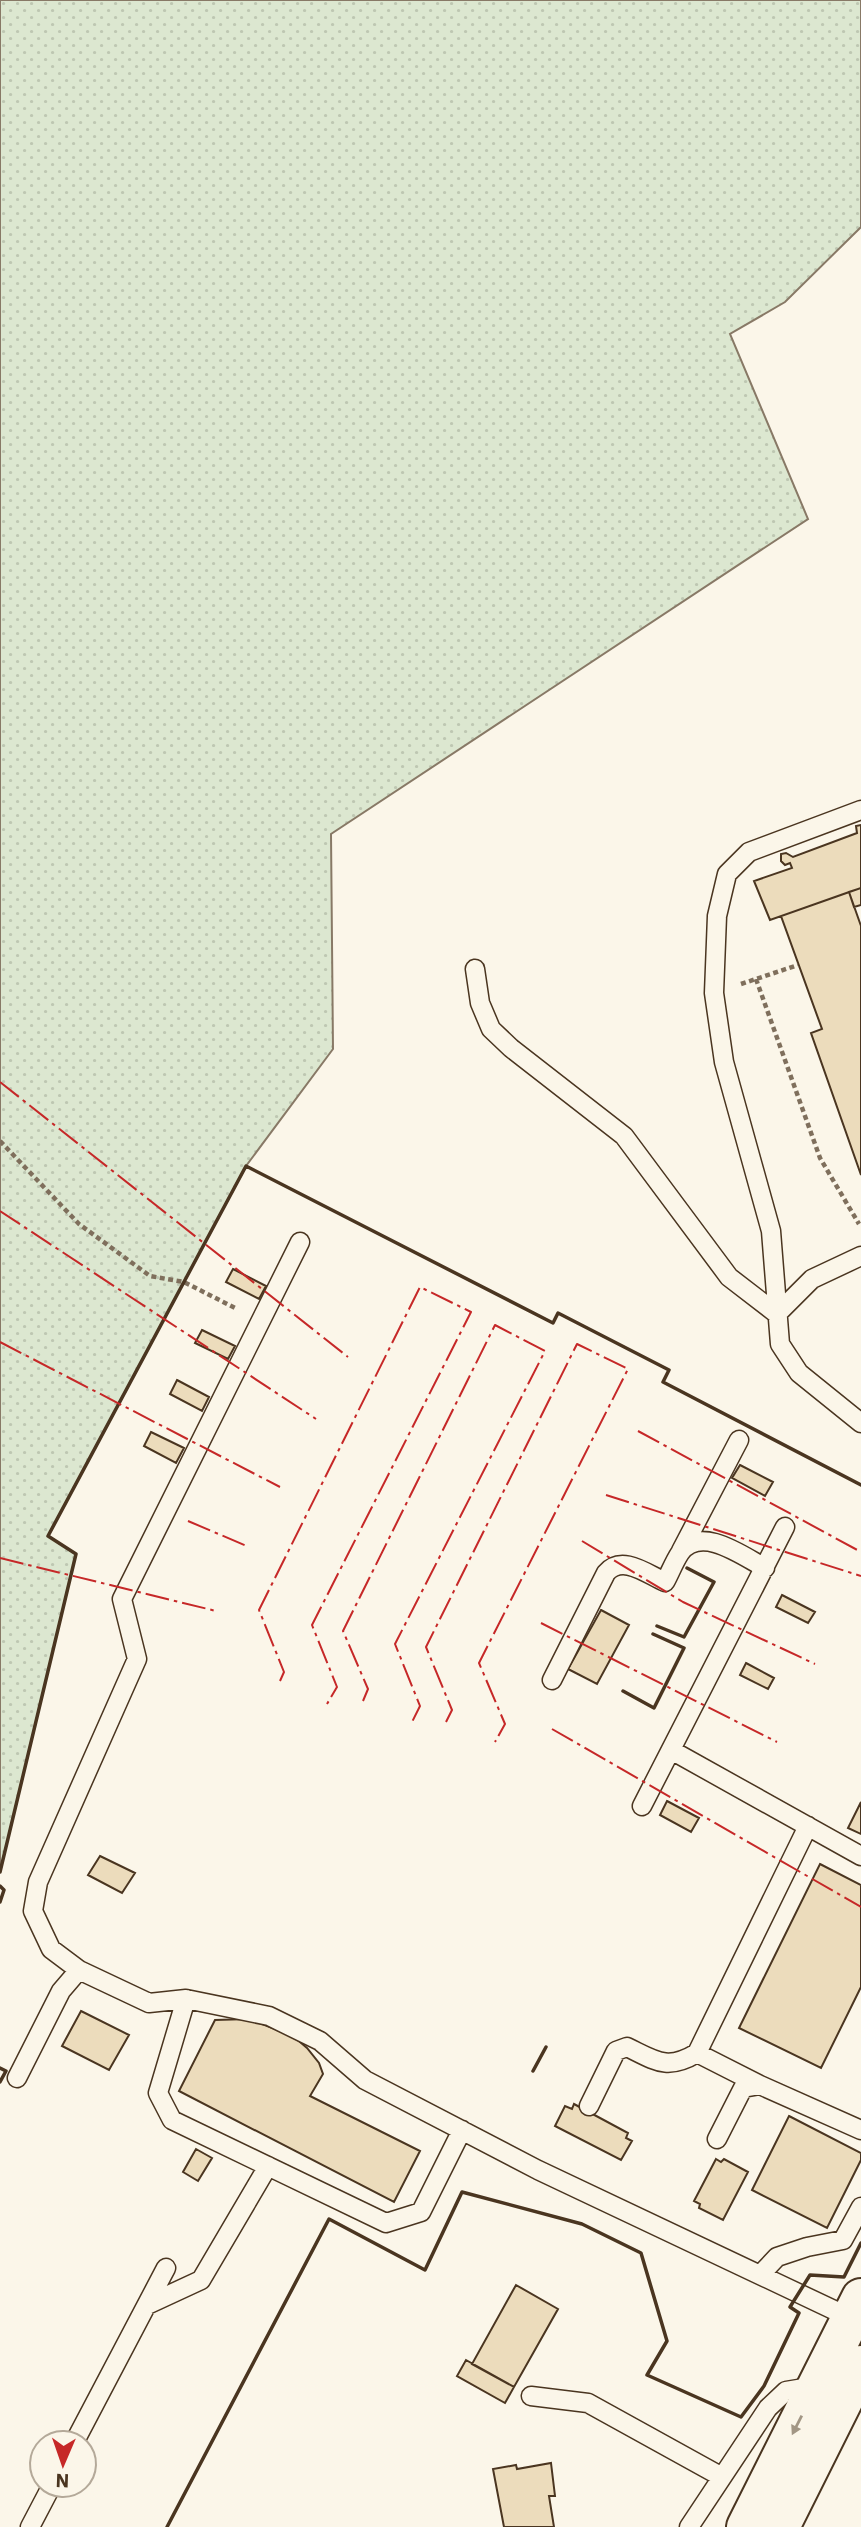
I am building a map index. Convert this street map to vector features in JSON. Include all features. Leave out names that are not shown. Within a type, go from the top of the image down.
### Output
[{"type":"street","points":[[780,2527],[858,2313]]},
{"type":"street","points":[[746,2527],[830,2393],[861,2365]]},
{"type":"lane","points":[[861,810],[749,852],[727,874],[717,916],[714,993],[724,1062],[771,1231],[780,1344],[799,1373],[861,1423]]},
{"type":"lane","points":[[475,969],[480,1003],[491,1029],[511,1048],[624,1136],[729,1277],[777,1314]]},
{"type":"lane","points":[[300,1241],[122,1600],[137,1659],[38,1882],[33,1911],[51,1949],[79,1970],[149,2003],[186,1999],[269,2016],[320,2041],[365,2080],[538,2170],[761,2274],[858,2313]]},
{"type":"lane","points":[[777,1314],[812,1279],[861,1256]]},
{"type":"lane","points":[[552,1680],[612,1566],[624,1563],[665,1582],[739,1440]]},
{"type":"lane","points":[[642,1806],[785,1527]]},
{"type":"lane","points":[[681,1550],[693,1542],[706,1541],[719,1544],[765,1568]]},
{"type":"lane","points":[[671,1750],[861,1856]]},
{"type":"lane","points":[[589,2106],[616,2051],[627,2047],[655,2061],[679,2064],[697,2053],[808,1826]]},
{"type":"lane","points":[[16,2078],[61,1991],[79,1970]]},
{"type":"lane","points":[[186,1999],[158,2093],[172,2120],[386,2223],[421,2213],[462,2130]]},
{"type":"lane","points":[[697,2053],[760,2085],[861,2130]]},
{"type":"lane","points":[[717,2139],[743,2088],[760,2085]]},
{"type":"lane","points":[[147,2305],[201,2280],[268,2166]]},
{"type":"lane","points":[[761,2274],[777,2257],[807,2247],[843,2240],[861,2207]]},
{"type":"lane","points":[[81,2429],[166,2268]]},
{"type":"lane","points":[[689,2527],[768,2408],[786,2391],[830,2393]]},
{"type":"lane","points":[[531,2396],[589,2403],[722,2477]]},
{"type":"lane","points":[[30,2527],[45,2499]]},
{"type":"path","points":[[714,993],[799,965]]},
{"type":"path","points":[[756,979],[820,1158],[859,1224]]},
{"type":"path","points":[[0,1141],[79,1224],[150,1276],[184,1282],[261,1320]]},
{"type":"green space","points":[[0,0],[861,0],[861,227],[785,302],[730,334],[808,519],[331,834],[333,1049],[246,1166],[48,1536],[76,1554],[0,1872]]},
{"type":"building","points":[[861,825],[861,888],[770,920],[754,881],[792,868],[790,863],[785,865],[781,861],[781,854],[786,853],[793,857],[857,833],[856,826]]},
{"type":"building","points":[[861,888],[861,905],[854,907],[849,892]]},
{"type":"building","points":[[849,892],[861,926],[861,1175],[811,1033],[822,1029],[781,916]]},
{"type":"building","points":[[233,1269],[266,1286],[259,1299],[226,1282]]},
{"type":"building","points":[[202,1330],[235,1346],[228,1359],[195,1343]]},
{"type":"building","points":[[177,1380],[209,1397],[202,1411],[170,1394]]},
{"type":"building","points":[[151,1432],[184,1448],[176,1463],[144,1446]]},
{"type":"building","points":[[740,1465],[773,1482],[765,1496],[732,1478]]},
{"type":"building","points":[[782,1595],[815,1612],[808,1623],[776,1607]]},
{"type":"building","points":[[601,1610],[629,1625],[597,1684],[568,1669]]},
{"type":"building","points":[[746,1663],[774,1678],[768,1689],[740,1675]]},
{"type":"building","points":[[667,1801],[699,1818],[691,1832],[660,1815]]},
{"type":"building","points":[[861,1802],[861,1834],[848,1828]]},
{"type":"building","points":[[100,1856],[135,1873],[122,1893],[88,1875]]},
{"type":"building","points":[[820,1864],[861,1885],[861,1987],[821,2068],[739,2028]]},
{"type":"building","points":[[81,2011],[129,2035],[109,2070],[62,2046]]},
{"type":"building","points":[[249,2019],[293,2036],[319,2063],[323,2074],[310,2096],[420,2151],[394,2202],[179,2091],[215,2020]]},
{"type":"building","points":[[574,2104],[628,2133],[626,2138],[632,2141],[621,2160],[555,2126],[565,2106],[572,2109]]},
{"type":"building","points":[[789,2116],[861,2153],[861,2160],[827,2228],[752,2190]]},
{"type":"building","points":[[196,2149],[212,2158],[198,2181],[183,2172]]},
{"type":"building","points":[[716,2159],[721,2162],[724,2159],[748,2172],[723,2220],[699,2208],[700,2204],[694,2201]]},
{"type":"building","points":[[516,2285],[558,2309],[514,2387],[472,2364]]},
{"type":"building","points":[[466,2360],[514,2387],[505,2403],[457,2376]]},
{"type":"building","points":[[551,2463],[555,2496],[549,2496],[554,2527],[504,2527],[493,2469],[516,2465],[517,2469]]},
{"type":"wall","points":[[0,1872],[76,1554],[48,1536],[246,1166],[553,1323],[558,1313],[669,1370],[663,1382],[861,1485]]},
{"type":"wall","points":[[657,1626],[684,1637],[714,1582],[687,1568]]},
{"type":"wall","points":[[623,1691],[654,1708],[684,1648],[653,1634]]},
{"type":"wall","points":[[0,1886],[4,1890],[0,1902]]},
{"type":"wall","points":[[533,2071],[546,2047]]},
{"type":"wall","points":[[0,2068],[6,2071],[0,2082]]},
{"type":"wall","points":[[167,2527],[329,2219],[425,2270],[462,2192],[582,2224],[641,2253],[667,2341],[647,2375],[741,2417],[764,2386],[799,2313],[790,2307],[810,2275],[844,2277],[861,2243]]},
{"type":"power","points":[[0,1082],[348,1357]]},
{"type":"power","points":[[0,1211],[316,1419]]},
{"type":"power","points":[[280,1681],[284,1672],[259,1610],[420,1287],[471,1312],[312,1625],[337,1687],[327,1704]]},
{"type":"power","points":[[363,1701],[368,1689],[343,1631],[495,1325],[545,1351],[395,1644],[420,1706],[412,1722]]},
{"type":"power","points":[[0,1342],[280,1487]]},
{"type":"power","points":[[446,1722],[452,1710],[426,1647],[577,1344],[628,1369],[479,1663],[505,1724],[495,1742]]},
{"type":"power","points":[[638,1431],[861,1552]]},
{"type":"power","points":[[606,1495],[861,1576]]},
{"type":"power","points":[[188,1521],[249,1547]]},
{"type":"power","points":[[582,1541],[683,1602],[815,1664]]},
{"type":"power","points":[[0,1558],[216,1611]]},
{"type":"power","points":[[541,1623],[777,1742]]},
{"type":"power","points":[[552,1729],[861,1907]]}]
